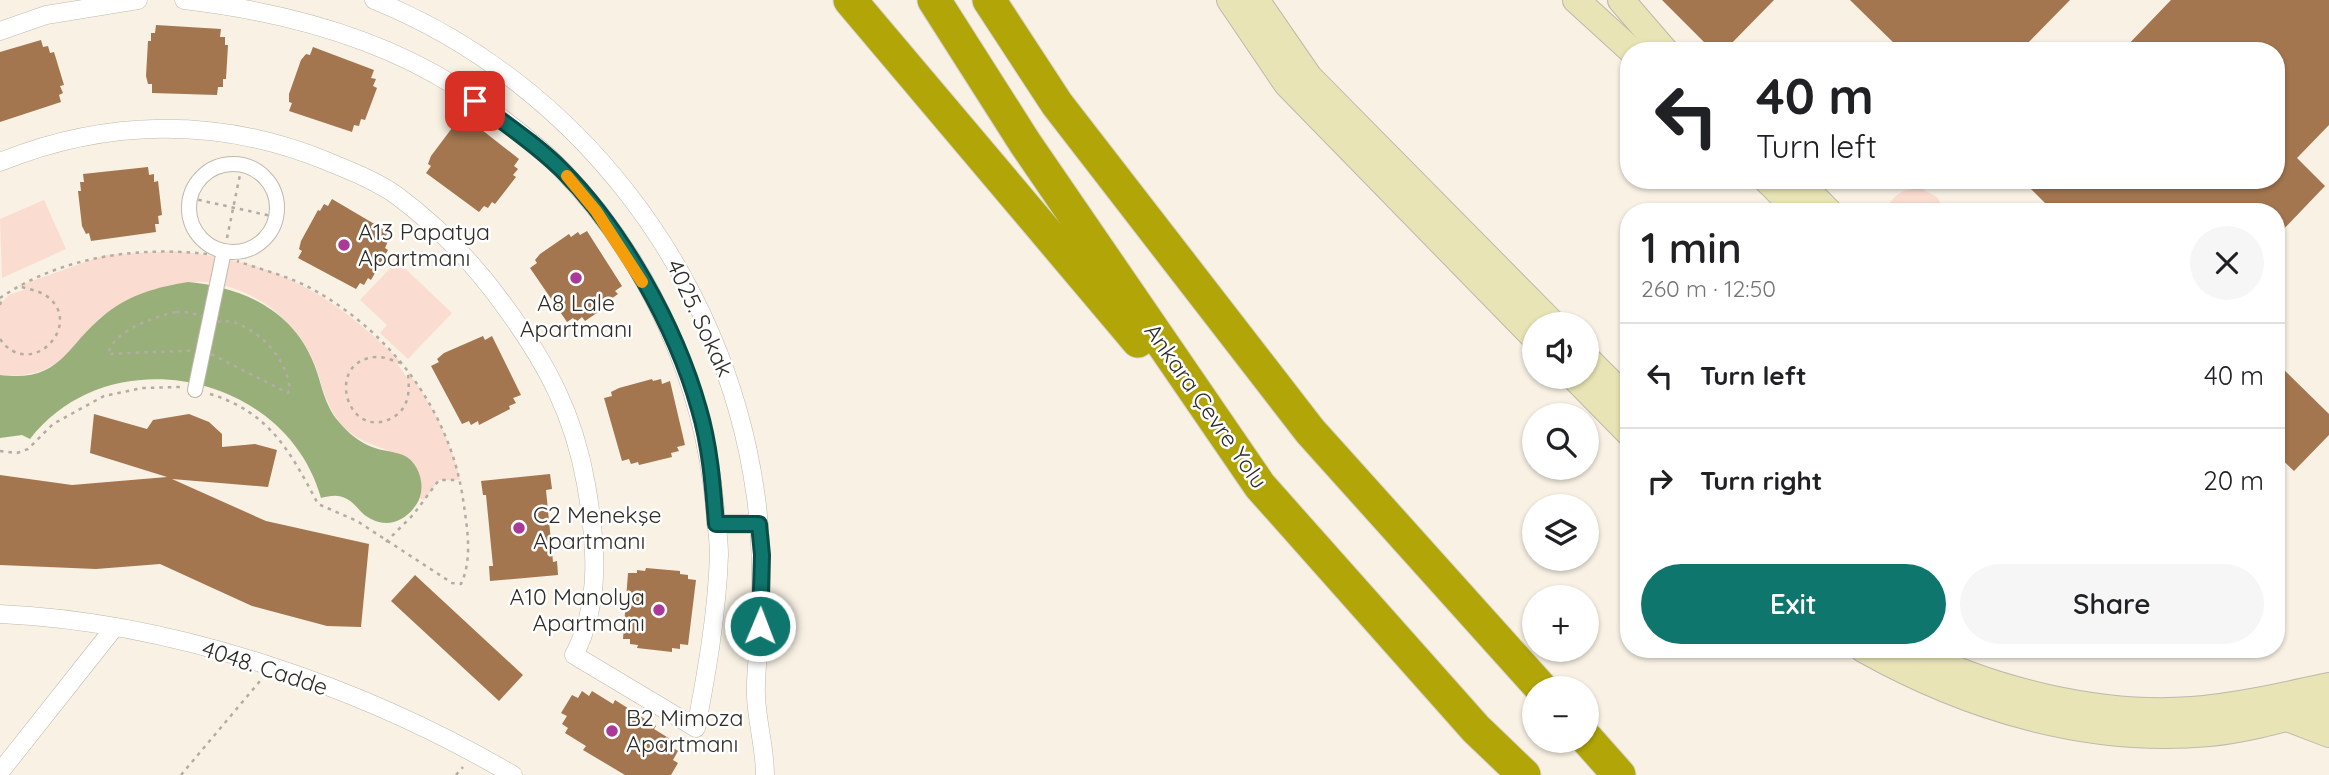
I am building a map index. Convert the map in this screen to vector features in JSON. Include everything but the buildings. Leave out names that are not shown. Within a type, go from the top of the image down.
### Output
[{"type":"highway","points":[[850,0],[1260,486]]},
{"type":"highway","name":"Ankara Çevre Yolu","points":[[934,0],[1025,143],[1260,486],[1476,729],[1524,775]]},
{"type":"highway","points":[[989,0],[1057,104],[1310,431],[1530,676]]},
{"type":"highway","points":[[1012,0],[1057,104]]},
{"type":"highway","points":[[1599,752],[1619,775]]},
{"type":"main road","points":[[1230,0],[1287,85],[1522,325]]},
{"type":"main road","points":[[1256,0],[1309,77],[1541,312]]},
{"type":"main road","points":[[1577,0],[1592,0]]},
{"type":"main road","points":[[1577,0],[1623,42]]},
{"type":"main road","points":[[1621,0],[1657,42]]},
{"type":"main road","points":[[1776,189],[1790,203]]},
{"type":"main road","points":[[1806,189],[1820,203]]},
{"type":"main road","points":[[1599,371],[1620,392]]},
{"type":"main road","points":[[1586,389],[1620,424]]},
{"type":"main road","points":[[1881,658],[1939,688],[1972,701],[2080,728],[2141,734],[2211,733],[2329,707]]},
{"type":"main road","points":[[1934,658],[2012,689],[2131,709],[2217,707],[2329,686]]},
{"type":"main road","points":[[2287,718],[2329,734]]},
{"type":"street","points":[[0,31],[46,15],[138,0]]},
{"type":"street","points":[[0,162],[52,143],[96,132],[137,128],[199,130],[243,134],[289,146],[350,170],[394,194],[481,272],[517,323],[560,393],[575,434],[584,475],[597,569],[581,641],[574,655],[696,728],[712,639],[719,553],[716,524],[699,410],[678,346],[627,256],[562,170],[455,86],[359,39],[276,7],[184,0]]},
{"type":"street","name":"4025. Sokak","points":[[374,0],[404,12],[448,37],[524,89],[580,138],[654,227],[712,335],[731,385],[747,451],[759,524],[762,555],[756,696],[765,775]]},
{"type":"street","points":[[222,165],[242,165],[260,173],[269,183],[275,195],[276,217],[270,233],[261,242],[250,249],[223,254],[201,239],[193,229],[189,216],[190,198],[199,178],[209,170],[222,165]]},
{"type":"street","points":[[195,387],[223,254]]},
{"type":"street","points":[[716,524],[759,524]]},
{"type":"street","name":"4048. Cadde","points":[[0,614],[114,628],[185,643],[272,667],[378,706],[476,753],[513,775]]},
{"type":"street","points":[[0,772],[114,628]]},
{"type":"path","points":[[223,254],[242,165]]},
{"type":"path","points":[[190,198],[276,217]]},
{"type":"path","points":[[0,305],[1,297],[18,286],[104,255],[174,251],[223,254],[279,274],[319,293],[359,320],[401,363],[440,422],[460,480],[468,551],[467,572],[461,584],[452,583],[356,521],[318,504],[292,454],[271,429],[237,405],[195,387],[160,386],[104,396],[53,424],[28,449],[17,453],[0,451]]},
{"type":"path","points":[[0,339],[10,349],[29,354],[47,347],[58,331],[58,312],[54,303],[39,291],[18,286]]},
{"type":"path","points":[[401,363],[374,357],[355,366],[345,384],[348,403],[353,411],[370,421],[380,422],[398,414],[408,398],[408,372]]},
{"type":"path","points":[[386,541],[413,515],[439,480],[460,480]]},
{"type":"path","points":[[181,775],[272,667]]},
{"type":"shaded area","points":[[1922,189],[1937,197],[1940,203],[1890,203],[1898,194]]},
{"type":"shaded area","points":[[44,200],[66,249],[2,278],[0,219]]},
{"type":"shaded area","points":[[174,251],[209,255],[269,271],[322,297],[347,314],[397,358],[401,363],[396,362],[408,379],[408,372],[417,384],[446,437],[460,480],[439,480],[424,500],[420,499],[421,482],[417,469],[408,460],[357,437],[339,421],[329,405],[314,362],[287,323],[267,305],[246,293],[210,282],[182,284],[113,310],[97,321],[80,343],[54,365],[34,373],[0,375],[0,298],[2,302],[9,295],[26,289],[18,286],[105,255]]},
{"type":"shaded area","points":[[397,261],[452,313],[408,359],[380,333],[387,325],[360,300]]},
{"type":"shaded area","points":[[188,282],[228,289],[246,296],[279,316],[293,329],[305,345],[330,409],[342,426],[363,443],[403,455],[418,470],[421,492],[416,505],[406,516],[393,522],[380,522],[366,516],[344,497],[321,498],[302,455],[272,422],[235,397],[192,383],[148,379],[104,387],[64,407],[30,439],[22,435],[0,438],[0,375],[20,376],[50,368],[90,327],[122,303],[154,289]]},
{"type":"slow traffic","points":[[567,176],[596,211],[642,282]]},
{"type":"place","name":"A13 Papatya Apartmanı","points":[[344,245]]},
{"type":"place","name":"A8 Lale Apartmanı","points":[[576,278]]},
{"type":"place","name":"C2 Menekşe Apartmanı","points":[[519,528]]},
{"type":"place","name":"A10 Manolya Apartmanı","points":[[659,610]]},
{"type":"place","name":"B2 Mimoza Apartmanı","points":[[612,731]]},
{"type":"route","points":[[475,101],[562,170],[596,211],[627,256],[678,346],[699,410],[708,449],[716,524],[759,524],[762,555],[760,626]]}]
